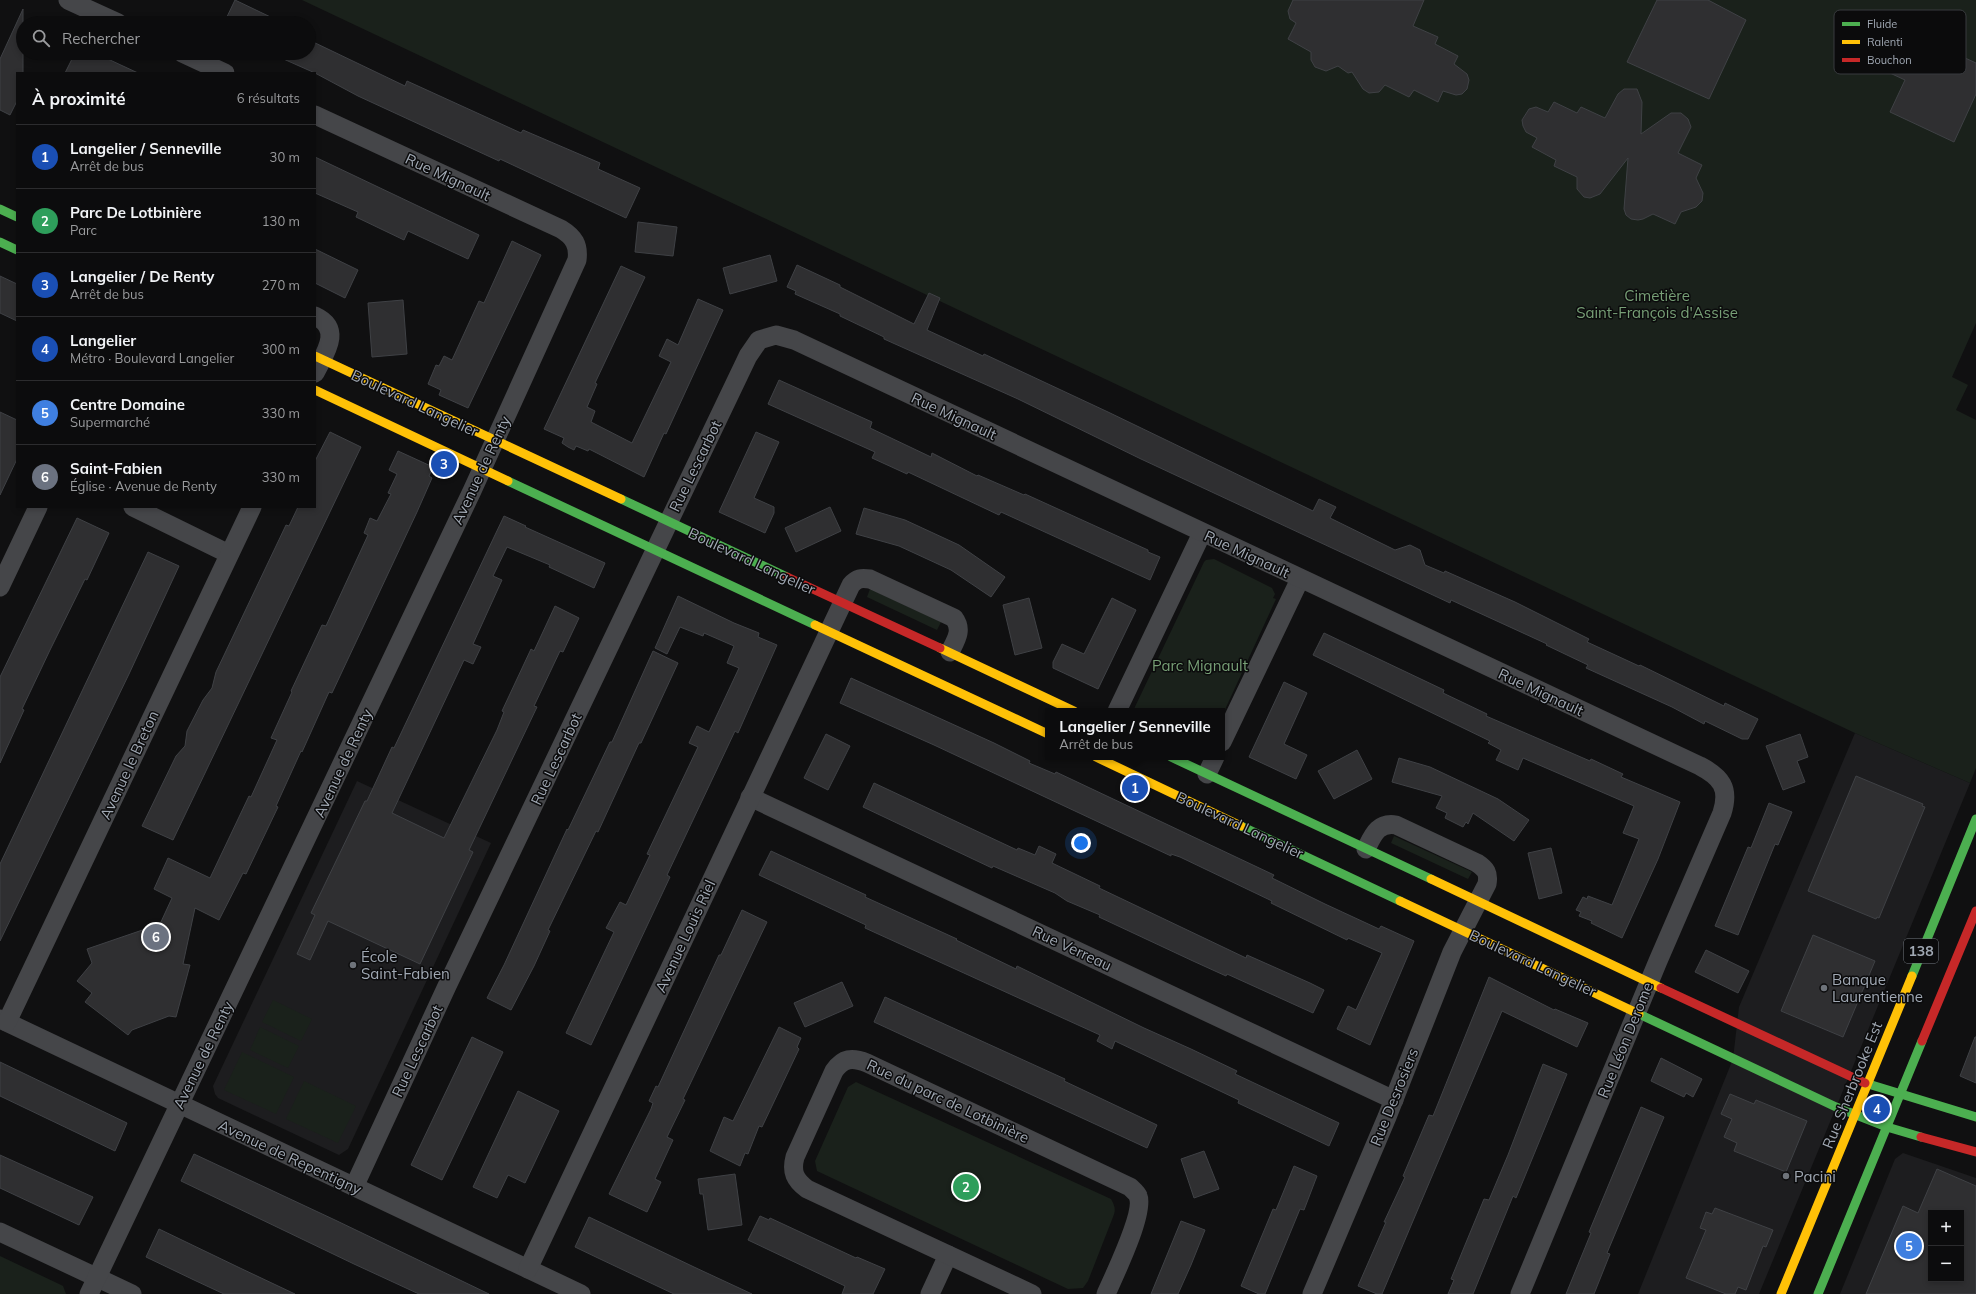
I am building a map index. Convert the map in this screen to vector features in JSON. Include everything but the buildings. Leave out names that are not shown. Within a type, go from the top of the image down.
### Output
[{"type":"main road","points":[[0,209],[16,217]]},
{"type":"main road","points":[[0,242],[16,250]]},
{"type":"main road","name":"Boulevard Langelier","points":[[317,363],[495,441],[1068,708]]},
{"type":"main road","name":"Boulevard Langelier","points":[[316,390],[1045,733]]},
{"type":"main road","name":"Boulevard Langelier","points":[[1102,760],[1855,1116],[1887,1127],[1976,1152]]},
{"type":"main road","points":[[1177,760],[1867,1084],[1976,1117]]},
{"type":"main road","name":"Rue Sherbrooke Est","points":[[1781,1294],[1976,819]]},
{"type":"main road","name":"138","points":[[1818,1294],[1976,911]]},
{"type":"street","points":[[68,0],[103,16]]},
{"type":"street","points":[[197,60],[223,72]]},
{"type":"street","name":"Rue Mignault","points":[[316,115],[561,229],[573,238],[577,245]]},
{"type":"street","name":"Avenue de Renty","points":[[93,1286],[482,469],[574,270],[578,252],[577,245]]},
{"type":"street","name":"Boulevard Langelier","points":[[316,316],[325,321],[330,327],[329,345],[317,363]]},
{"type":"street","name":"Rue Mignault","points":[[766,337],[776,335],[794,340],[1700,766],[1717,777],[1723,785]]},
{"type":"street","name":"Rue Lescarbot","points":[[354,1187],[668,522],[753,346],[759,340],[766,337]]},
{"type":"street","points":[[0,587],[38,508]]},
{"type":"street","points":[[135,508],[230,554]]},
{"type":"street","name":"Avenue le Breton","points":[[3,1021],[252,508]]},
{"type":"street","points":[[1118,708],[1202,533]]},
{"type":"street","name":"Avenue Louis Riel","points":[[528,1269],[750,797],[855,580],[862,578],[878,582],[954,618],[958,623],[959,630],[950,652]]},
{"type":"street","points":[[1225,736],[1300,579]]},
{"type":"street","points":[[1207,774],[1214,760]]},
{"type":"street","name":"Rue Léon Derome","points":[[1520,1294],[1649,982],[1722,813],[1725,795],[1723,785]]},
{"type":"street","name":"Rue Verreau","points":[[750,797],[1394,1100]]},
{"type":"street","name":"Rue Desrosiers","points":[[1312,1294],[1394,1100],[1452,952],[1478,901],[1488,877],[1487,872],[1483,867],[1396,825],[1388,824],[1377,829],[1366,849]]},
{"type":"street","name":"Avenue de Repentigny","points":[[3,1021],[581,1294]]},
{"type":"street","name":"Rue du parc de Lotbinière","points":[[1032,1294],[807,1189],[798,1183],[794,1174],[793,1166],[795,1157],[834,1071],[839,1064],[847,1059],[857,1059],[867,1063],[1130,1187],[1138,1197],[1139,1209],[1136,1222],[1106,1294]]},
{"type":"street","points":[[0,1232],[93,1286],[132,1294]]},
{"type":"street","points":[[930,1294],[948,1255]]},
{"type":"shaded area","points":[[1855,733],[1970,783],[1759,1294],[1638,1294],[1733,1059],[1739,1007]]},
{"type":"shaded area","name":"École Saint-Fabien","points":[[357,781],[491,843],[348,1149],[339,1155],[218,1098],[215,1094],[213,1086]]},
{"type":"shaded area","points":[[1903,1153],[1976,1178],[1976,1294],[1840,1294],[1895,1159]]},
{"type":"green space","name":"Cimetière Saint-François d'Assise","points":[[302,0],[1976,0],[1976,323],[1952,377],[1968,385],[1956,410],[1976,420],[1976,768],[1970,783],[1855,733]]},
{"type":"green space","name":"Parc Mignault","points":[[1214,559],[1272,588],[1275,594],[1273,598],[1276,599],[1225,710],[1225,708],[1134,708],[1204,562],[1206,560]]},
{"type":"green space","points":[[870,589],[941,622],[937,630],[867,597]]},
{"type":"green space","points":[[1394,836],[1472,872],[1468,879],[1391,843]]},
{"type":"green space","points":[[273,1000],[312,1019],[301,1041],[262,1022]]},
{"type":"green space","points":[[260,1027],[299,1046],[288,1068],[250,1050]]},
{"type":"green space","points":[[242,1052],[294,1077],[276,1114],[224,1090]]},
{"type":"green space","points":[[304,1081],[356,1106],[338,1143],[286,1119]]},
{"type":"green space","points":[[856,1082],[1111,1199],[1115,1212],[1088,1281],[1083,1288],[1068,1289],[817,1171],[815,1161],[848,1087]]},
{"type":"green space","points":[[0,1256],[63,1286],[66,1294],[0,1294]]},
{"type":"traffic: fast","points":[[0,209],[16,217]]},
{"type":"traffic: fast","points":[[0,242],[16,250]]},
{"type":"traffic: fast","points":[[508,481],[815,625]]},
{"type":"traffic: fast","points":[[621,499],[787,577]]},
{"type":"traffic: fast","points":[[1177,760],[1431,879]]},
{"type":"traffic: fast","points":[[1912,976],[1976,819]]},
{"type":"traffic: fast","points":[[1241,826],[1400,901]]},
{"type":"traffic: fast","points":[[1639,1014],[1836,1107],[1887,1127],[1921,1137]]},
{"type":"traffic: fast","points":[[1818,1294],[1922,1041]]},
{"type":"traffic: fast","points":[[1865,1083],[1976,1117]]},
{"type":"traffic: slow","points":[[316,356],[621,499]]},
{"type":"traffic: slow","points":[[316,390],[508,481]]},
{"type":"traffic: slow","points":[[815,625],[1045,733]]},
{"type":"traffic: slow","points":[[940,648],[1068,708]]},
{"type":"traffic: slow","points":[[1102,760],[1241,826]]},
{"type":"traffic: slow","points":[[1431,879],[1661,988]]},
{"type":"traffic: slow","points":[[1400,901],[1639,1014]]},
{"type":"traffic: slow","points":[[1781,1294],[1912,976]]},
{"type":"traffic: jam","points":[[787,577],[940,648]]},
{"type":"traffic: jam","points":[[1922,1041],[1976,911]]},
{"type":"traffic: jam","points":[[1661,988],[1865,1083]]},
{"type":"traffic: jam","points":[[1921,1137],[1976,1152]]},
{"type":"place","name":"Langelier / De Renty","points":[[444,464]]},
{"type":"place","name":"Langelier / Senneville","points":[[1135,788]]},
{"type":"place","name":"Saint-Fabien","points":[[156,937]]},
{"type":"place","name":"École Saint-Fabien","points":[[353,965]]},
{"type":"place","name":"Banque Laurentienne","points":[[1824,988]]},
{"type":"place","name":"Langelier","points":[[1877,1109]]},
{"type":"place","name":"Pacini","points":[[1786,1176]]},
{"type":"place","name":"Parc De Lotbinière","points":[[966,1187]]},
{"type":"place","name":"Centre Domaine","points":[[1909,1246]]}]
